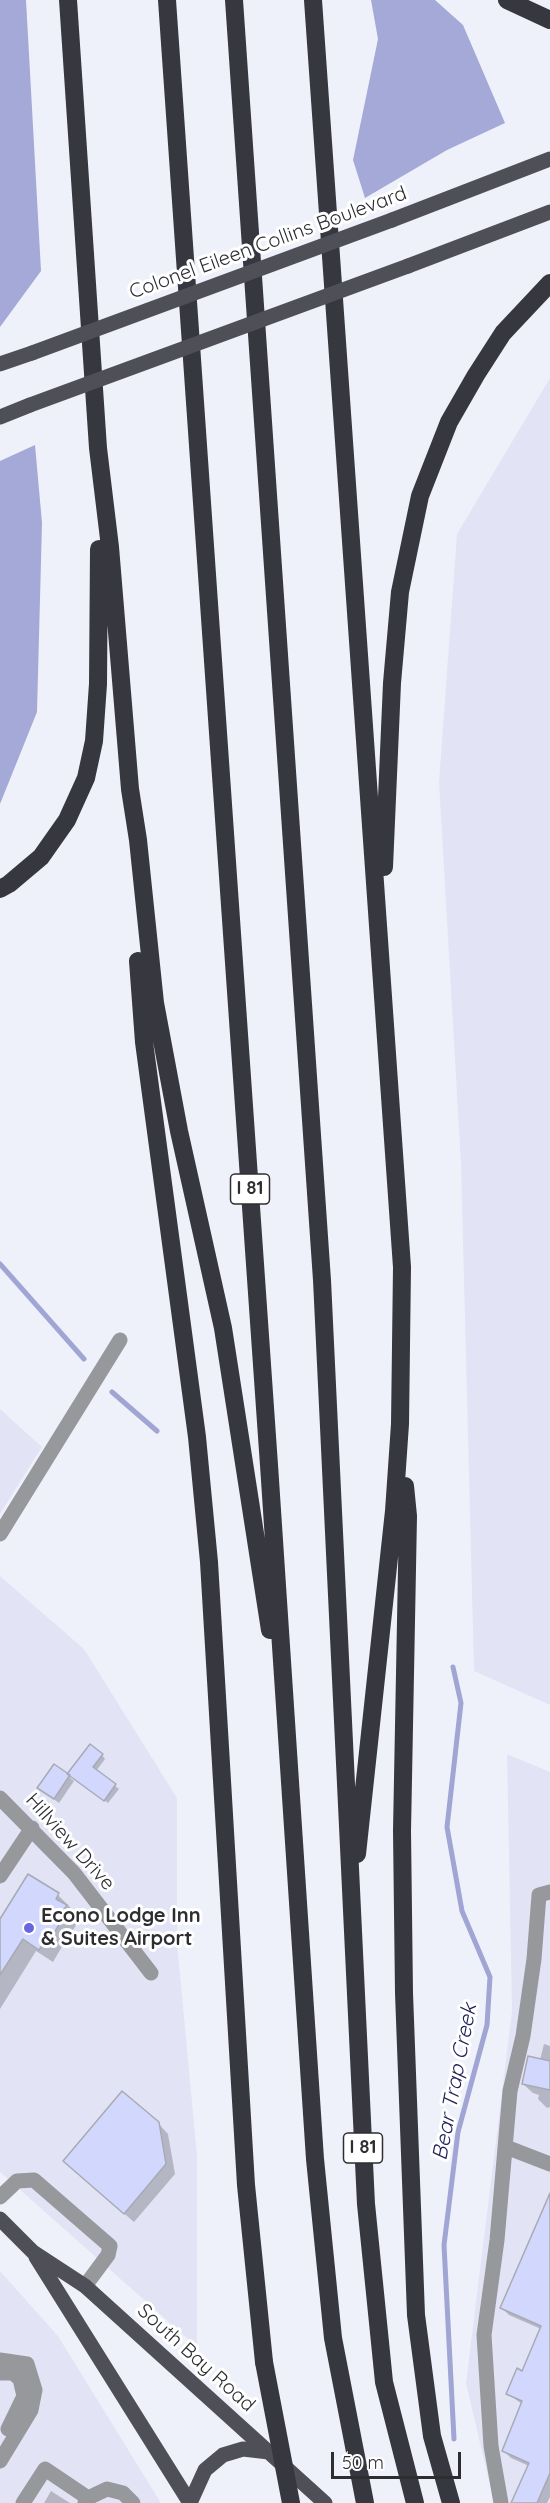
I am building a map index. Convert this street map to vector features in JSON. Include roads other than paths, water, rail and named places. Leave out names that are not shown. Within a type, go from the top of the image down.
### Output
[{"type":"highway","points":[[66,0],[98,448],[110,547],[130,789],[138,840],[155,1003],[179,1131],[223,1328],[288,1744]]},
{"type":"highway","name":"I 81","points":[[167,0],[315,2158],[333,2338],[365,2503]]},
{"type":"highway","name":"I 81","points":[[234,0],[322,1280],[366,2204],[384,2382],[415,2503]]},
{"type":"highway","points":[[312,0],[402,1267],[400,1424],[394,1511],[351,1912]]},
{"type":"highway","points":[[507,0],[550,20]]},
{"type":"highway","points":[[381,959],[392,683],[400,592],[420,496],[432,460],[449,422],[476,375],[503,333],[550,284]]},
{"type":"highway","points":[[0,889],[41,857],[67,820],[86,778],[94,741],[98,684],[98,448]]},
{"type":"highway","points":[[130,789],[130,836],[144,1042],[197,1437],[209,1562],[246,2185],[264,2362],[291,2503]]},
{"type":"highway","points":[[400,1424],[408,1516],[402,1831],[404,1993],[416,2314],[432,2436],[451,2503]]},
{"type":"main road","name":"Colonel Eileen Collins Boulevard","points":[[0,364],[392,220],[550,159]]},
{"type":"main road","points":[[0,417],[550,212]]},
{"type":"main road","name":"South Bay Road","points":[[0,2219],[33,2252],[85,2286],[325,2503]]},
{"type":"main road","name":"South Bay Road","points":[[33,2252],[190,2503]]},
{"type":"main road","points":[[190,2503],[205,2470],[223,2455],[243,2449],[270,2452]]},
{"type":"street","points":[[0,1534],[120,1340]]},
{"type":"street","name":"Hillview Drive","points":[[0,1798],[74,1873],[151,1973]]},
{"type":"street","points":[[0,1876],[6,1854],[32,1828]]},
{"type":"street","points":[[501,2503],[491,2446],[484,2335],[497,2240],[510,2091],[523,2036],[534,1959],[538,1895],[550,1893]]},
{"type":"street","points":[[506,2147],[550,2164]]},
{"type":"street","points":[[0,2197],[17,2181],[34,2180],[110,2246],[108,2255],[85,2286]]},
{"type":"street","points":[[0,2360],[27,2364],[35,2390],[31,2410],[0,2461]]},
{"type":"street","points":[[0,2373],[13,2373],[20,2379],[24,2396],[0,2442]]},
{"type":"street","points":[[23,2503],[45,2469],[87,2500],[107,2489],[123,2493],[133,2503]]},
{"type":"waterway","name":"Bear Trap Creek","points":[[0,1264],[84,1359]]},
{"type":"waterway","name":"Bear Trap Creek","points":[[112,1392],[157,1431]]},
{"type":"waterway","name":"Bear Trap Creek","points":[[453,1667],[461,1703],[447,1827],[462,1911],[490,1977],[487,2025],[458,2132],[444,2245],[454,2439]]},
{"type":"place","name":"Econo Lodge Inn & Suites Airport","points":[[29,1928]]}]
